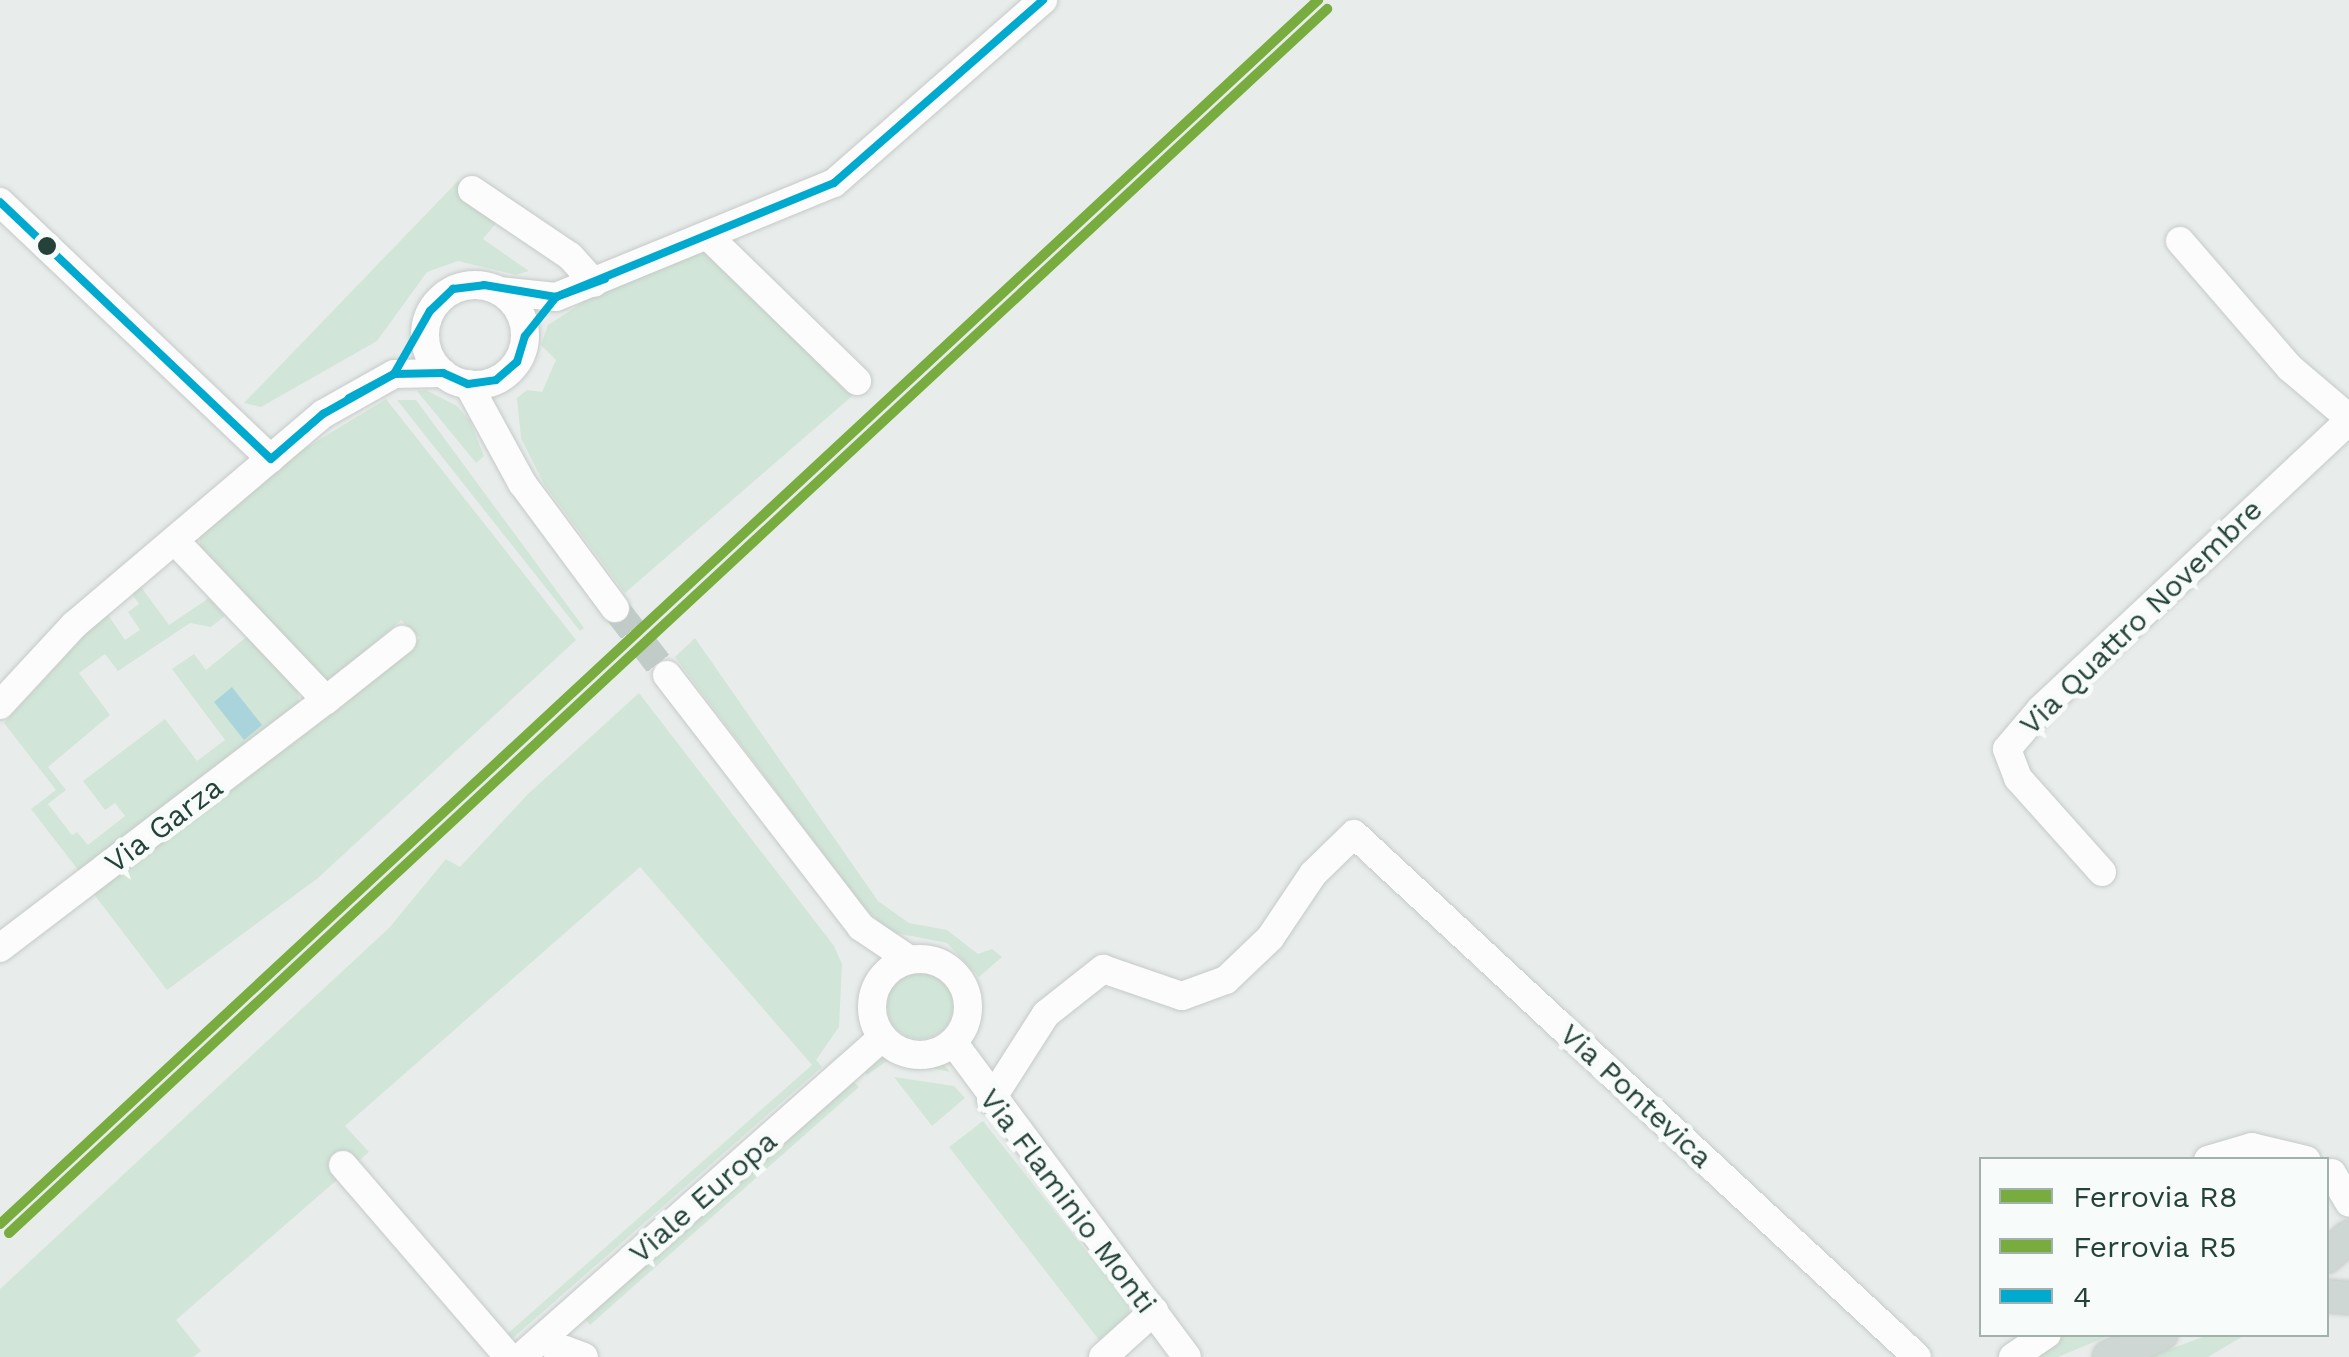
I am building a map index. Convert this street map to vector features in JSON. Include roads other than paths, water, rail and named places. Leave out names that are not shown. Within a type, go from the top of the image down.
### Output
[{"type":"main road","points":[[2329,1254],[2349,1237]]},
{"type":"main road","points":[[2109,1357],[2154,1337]]},
{"type":"street","points":[[0,705],[74,625],[323,414],[394,374],[440,298],[453,289],[484,285],[499,291],[556,297],[708,236],[855,168],[1042,0]]},
{"type":"street","points":[[472,190],[580,263],[594,284]]},
{"type":"street","points":[[0,202],[271,459]]},
{"type":"street","points":[[708,236],[857,381]]},
{"type":"street","name":"Via Quattro Novembre","points":[[2102,872],[2018,778],[2006,749],[2147,607],[2349,419],[2290,368],[2180,240]]},
{"type":"street","points":[[499,291],[518,310],[525,336]]},
{"type":"street","points":[[498,430],[508,372],[525,336],[556,297]]},
{"type":"street","points":[[425,326],[428,352],[498,430],[522,483],[616,608]]},
{"type":"street","points":[[394,374],[455,379],[508,372]]},
{"type":"street","points":[[176,542],[326,700]]},
{"type":"street","name":"Via Garza","points":[[0,948],[402,640]]},
{"type":"street","points":[[666,675],[861,927],[910,960],[938,962],[959,979],[967,1018],[953,1042],[917,1055],[883,1037],[872,1004],[880,982],[910,960]]},
{"type":"street","name":"Via Pontevica","points":[[991,1100],[1046,1014],[1104,969],[1182,996],[1226,980],[1270,938],[1313,874],[1354,834],[1917,1357]]},
{"type":"street","points":[[861,927],[880,982]]},
{"type":"street","name":"Viale Europa","points":[[522,1357],[883,1037]]},
{"type":"street","name":"Via Flaminio Monti","points":[[953,1042],[991,1100],[1187,1357]]},
{"type":"street","points":[[2218,1157],[2252,1147],[2294,1157]]},
{"type":"street","points":[[343,1165],[509,1357]]},
{"type":"street","points":[[2336,1173],[2349,1202]]},
{"type":"street","points":[[1102,1357],[1154,1312]]},
{"type":"street","points":[[2014,1357],[2043,1337]]},
{"type":"street","points":[[558,1357],[565,1350],[584,1357]]},
{"type":"water","points":[[232,687],[262,725],[244,740],[214,702]]},
{"type":"tunnel","points":[[615,608],[667,675]]},
{"type":"rail line","name":"R8","points":[[0,1224],[1318,0]]},
{"type":"rail line","name":"R5","points":[[9,1233],[1327,9]]}]
